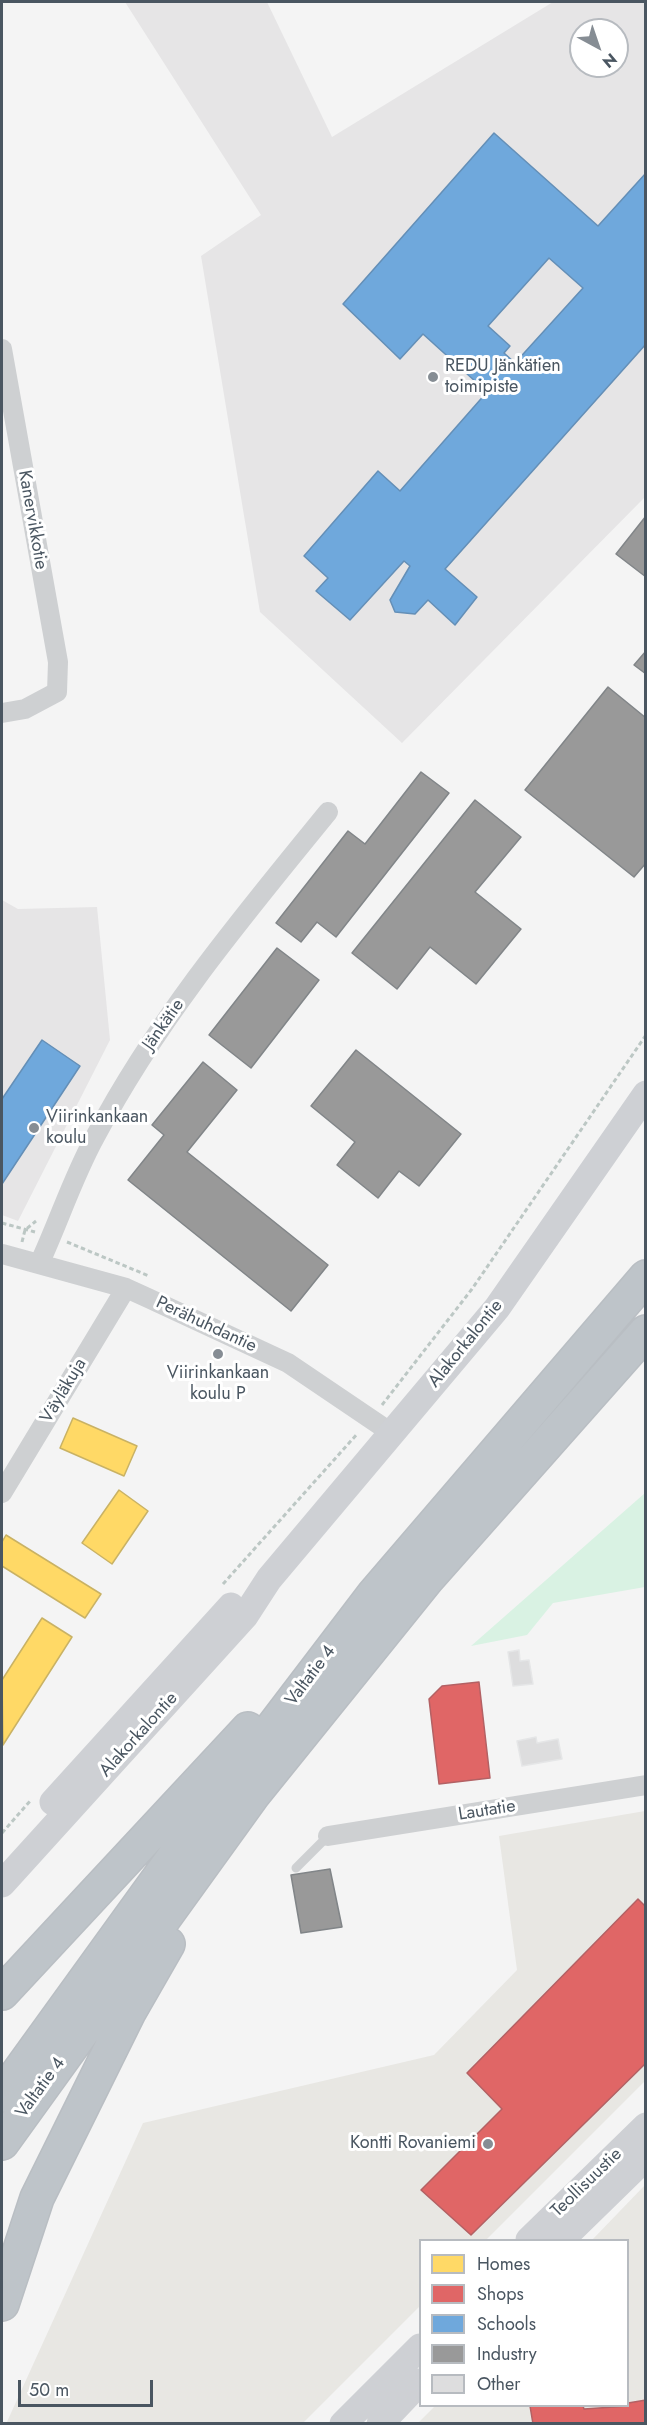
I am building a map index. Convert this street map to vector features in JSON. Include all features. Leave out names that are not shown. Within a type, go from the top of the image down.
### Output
[{"type":"highway","name":"Valtatie 4","points":[[2,2095],[179,1850],[374,1594],[645,1277]]},
{"type":"highway","name":"Valtatie 4","points":[[2,2143],[254,1795],[428,1578],[645,1332]]},
{"type":"highway","points":[[2,1994],[374,1594]]},
{"type":"highway","points":[[2,2304],[37,2198],[129,2012],[254,1795]]},
{"type":"street","name":"Kanervikkotie","points":[[2,349],[58,662],[57,692],[25,709],[2,713]]},
{"type":"street","name":"Jänkätie","points":[[39,1262],[94,1138],[154,1036],[257,900],[328,812]]},
{"type":"street","name":"Alakorkalontie","points":[[2,1884],[245,1616],[269,1579],[497,1308],[645,1094]]},
{"type":"street","name":"Perähuhdantie","points":[[2,1254],[39,1262],[126,1288],[288,1363],[393,1434]]},
{"type":"street","name":"Väyläkuja","points":[[2,1493],[126,1288]]},
{"type":"street","name":"Alakorkalontie","points":[[2,1858],[228,1609],[269,1579]]},
{"type":"street","name":"Lautatie","points":[[328,1836],[645,1785]]},
{"type":"street","name":"Teollisuustie","points":[[531,2239],[645,2126]]},
{"type":"street","name":"Teollisuustie","points":[[563,2239],[645,2157]]},
{"type":"street","points":[[342,2424],[419,2347]]},
{"type":"street","points":[[380,2424],[419,2383]]},
{"type":"lane","points":[[296,1868],[328,1836]]},
{"type":"path","name":"Alakorkalontie","points":[[384,1403],[472,1289],[645,1035]]},
{"type":"path","points":[[2,1223],[52,1236]]},
{"type":"shaded area","name":"REDU Jänkätien toimipiste","points":[[125,2],[267,2],[332,137],[553,2],[645,2],[645,497],[402,743],[260,612],[201,256],[261,215]]},
{"type":"shaded area","name":"Viirinkankaan koulu","points":[[2,900],[18,909],[97,907],[110,1040],[18,1221],[2,1215]]},
{"type":"shaded area","points":[[645,1811],[645,2081],[487,2239],[419,2239],[419,2307],[303,2423],[6,2424],[143,2123],[434,2055],[517,1970],[499,1836]]},
{"type":"shaded area","points":[[645,2185],[645,2423],[417,2424],[434,2407],[629,2407],[629,2239],[593,2239]]},
{"type":"green space","points":[[645,1493],[645,1587],[553,1603],[527,1635],[471,1646]]},
{"type":"building: Homes","points":[[73,1418],[137,1446],[124,1476],[60,1448]]},
{"type":"building: Homes","points":[[119,1490],[148,1511],[112,1564],[82,1543]]},
{"type":"building: Homes","points":[[6,1535],[101,1594],[85,1618],[2,1566],[2,1542]]},
{"type":"building: Homes","points":[[42,1618],[72,1637],[3,1745],[2,1680]]},
{"type":"building: Shops","points":[[479,1682],[490,1778],[439,1784],[429,1699],[442,1686]]},
{"type":"building: Shops","points":[[638,1899],[646,1907],[646,2063],[471,2235],[421,2190],[502,2109],[467,2073]]},
{"type":"building: Shops","points":[[646,2400],[646,2424],[533,2424],[530,2407],[583,2407],[584,2409],[629,2407],[629,2403]]},
{"type":"building: Schools","points":[[494,133],[598,226],[646,173],[646,344],[445,569],[477,597],[455,625],[428,600],[415,614],[395,612],[390,600],[410,566],[404,561],[350,620],[316,591],[328,578],[304,556],[378,471],[400,491],[487,392],[423,334],[400,359],[343,304]],"holes":[[[549,258],[583,288],[515,363],[504,353],[510,346],[488,326]]]},
{"type":"building: Schools","points":[[42,1040],[80,1066],[2,1184],[2,1099]]},
{"type":"building: Industry","points":[[646,516],[646,577],[616,554]]},
{"type":"building: Industry","points":[[646,651],[646,674],[634,665]]},
{"type":"building: Industry","points":[[608,687],[646,718],[646,863],[634,877],[525,790]]},
{"type":"building: Industry","points":[[421,772],[449,793],[336,937],[317,922],[301,942],[276,923],[348,831],[365,844]]},
{"type":"building: Industry","points":[[475,800],[521,837],[475,892],[521,929],[476,984],[430,947],[397,989],[352,953]]},
{"type":"building: Industry","points":[[277,948],[319,980],[251,1068],[209,1035]]},
{"type":"building: Industry","points":[[356,1050],[461,1134],[419,1186],[399,1171],[378,1198],[337,1165],[355,1142],[311,1106]]},
{"type":"building: Industry","points":[[203,1062],[237,1090],[187,1152],[328,1265],[291,1311],[128,1180],[164,1135],[152,1125]]},
{"type":"building: Industry","points":[[330,1869],[342,1927],[301,1933],[291,1875]]},
{"type":"building: Other","points":[[519,1650],[520,1661],[529,1660],[533,1684],[513,1686],[508,1652]]},
{"type":"building: Other","points":[[536,1737],[537,1743],[558,1739],[562,1759],[522,1766],[517,1741]]},
{"type":"place","name":"REDU Jänkätien toimipiste","points":[[433,377]]},
{"type":"place","name":"Viirinkankaan koulu","points":[[34,1128]]},
{"type":"place","name":"Viirinkankaan koulu P","points":[[218,1354]]},
{"type":"place","name":"Kontti Rovaniemi","points":[[488,2144]]}]
